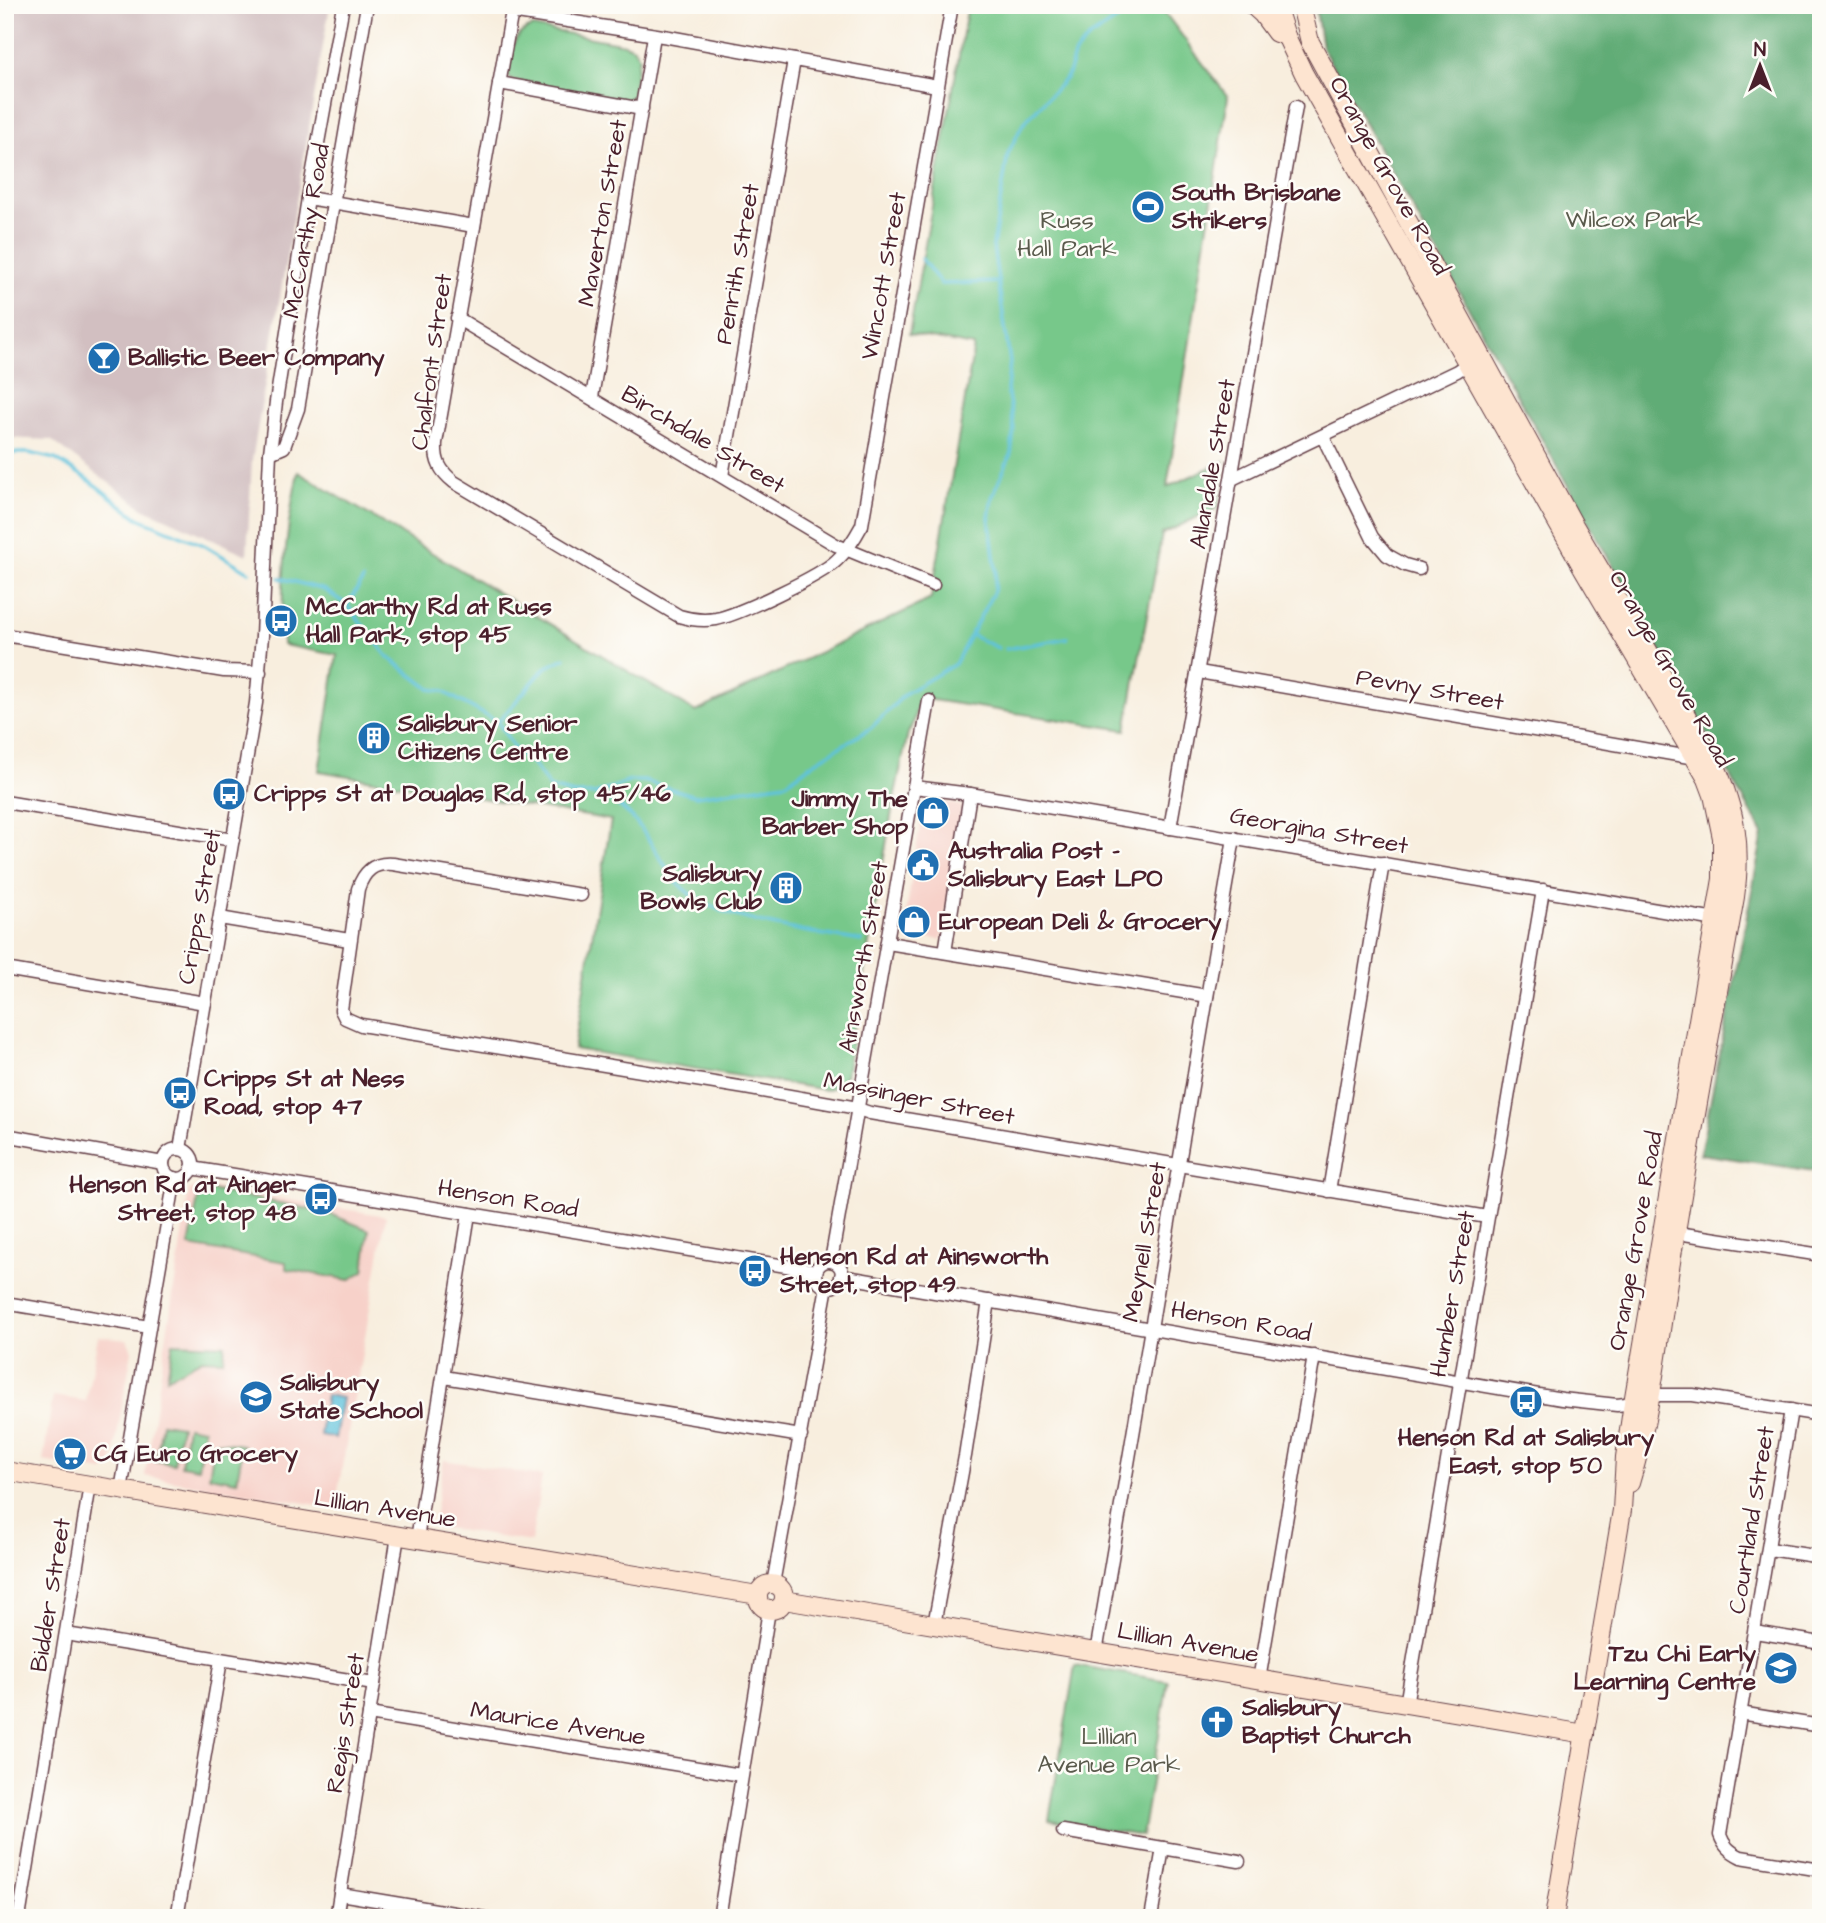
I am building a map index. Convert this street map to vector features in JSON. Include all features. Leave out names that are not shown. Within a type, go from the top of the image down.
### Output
[{"type":"main road","points":[[1252,5],[1276,33],[1286,36]]},
{"type":"main road","name":"Orange Grove Road","points":[[1276,5],[1286,36],[1304,74],[1584,570],[1695,758],[1713,795],[1723,838],[1723,879],[1670,1232]]},
{"type":"main road","name":"Orange Grove Road","points":[[1301,5],[1310,42],[1574,525],[1715,764],[1726,789],[1737,831],[1739,863],[1735,897],[1670,1232],[1641,1401],[1625,1457],[1622,1510],[1554,1918]]},
{"type":"main road","name":"Lillian Avenue","points":[[5,1471],[417,1539],[770,1602],[934,1625],[1586,1734]]},
{"type":"main road","points":[[770,1602],[781,1588],[774,1584]]},
{"type":"street","name":"McCarthy Road","points":[[260,671],[270,453],[281,361],[343,5]]},
{"type":"street","name":"McCarthy Road","points":[[270,453],[284,447],[298,409],[367,5]]},
{"type":"street","name":"Wincott Street","points":[[846,550],[856,536],[865,512],[952,5]]},
{"type":"street","points":[[512,9],[937,86]]},
{"type":"street","name":"Chalfont Street","points":[[512,9],[436,443],[439,468],[446,476],[489,503],[690,620],[720,619],[736,613],[821,572],[836,562],[846,550]]},
{"type":"street","name":"Maverton Street","points":[[592,397],[654,36]]},
{"type":"street","name":"Penrith Street","points":[[722,476],[794,60]]},
{"type":"street","points":[[499,83],[642,109]]},
{"type":"street","name":"Allandale Street","points":[[1170,828],[1296,107]]},
{"type":"street","points":[[309,198],[474,226]]},
{"type":"street","name":"Birchdale Street","points":[[457,318],[836,545],[933,585]]},
{"type":"street","points":[[1232,479],[1467,365],[1481,351]]},
{"type":"street","points":[[1323,437],[1372,537],[1387,555],[1419,569]]},
{"type":"street","points":[[5,635],[224,671],[260,671]]},
{"type":"street","name":"Cripps Street","points":[[180,1149],[260,671]]},
{"type":"street","name":"Pevny Street","points":[[1199,672],[1695,758]]},
{"type":"street","name":"Ainsworth Street","points":[[831,1261],[929,701]]},
{"type":"street","points":[[1653,749],[1671,743],[1679,730]]},
{"type":"street","name":"Georgina Street","points":[[914,787],[970,794],[1716,919]]},
{"type":"street","points":[[945,952],[970,794]]},
{"type":"street","points":[[5,802],[233,840]]},
{"type":"street","name":"Meynell Street","points":[[1097,1653],[1234,838]]},
{"type":"street","points":[[220,918],[349,940],[358,888],[366,872],[372,867],[393,863],[580,895]]},
{"type":"street","points":[[1329,1191],[1383,863]]},
{"type":"street","name":"Humber Street","points":[[1406,1705],[1543,890]]},
{"type":"street","name":"Massinger Street","points":[[349,940],[341,1010],[345,1018],[361,1025],[745,1088],[1179,1166],[1487,1217]]},
{"type":"street","points":[[888,943],[1208,996]]},
{"type":"street","points":[[5,969],[205,1003]]},
{"type":"street","points":[[5,1135],[163,1163]]},
{"type":"street","points":[[180,1149],[190,1156],[192,1168],[184,1177],[175,1178],[168,1174],[163,1163],[170,1151],[180,1149]]},
{"type":"street","name":"Henson Road","points":[[192,1168],[817,1271]]},
{"type":"street","points":[[121,1490],[175,1178]]},
{"type":"street","points":[[417,1539],[469,1214]]},
{"type":"street","points":[[1670,1232],[1821,1255]]},
{"type":"street","points":[[831,1261],[838,1265],[841,1276],[838,1283],[827,1286],[817,1279],[817,1271],[824,1262],[831,1261]]},
{"type":"street","name":"Henson Road","points":[[841,1276],[1586,1402],[1617,1405],[1664,1395],[1693,1395],[1821,1415]]},
{"type":"street","points":[[774,1584],[827,1286]]},
{"type":"street","points":[[934,1625],[965,1456],[989,1301]]},
{"type":"street","points":[[5,1303],[149,1327]]},
{"type":"street","points":[[1259,1680],[1314,1356]]},
{"type":"street","points":[[443,1377],[801,1436]]},
{"type":"street","name":"Courtland Street","points":[[1791,1410],[1720,1835],[1730,1852],[1741,1857],[1821,1870]]},
{"type":"street","name":"Bidder Street","points":[[19,1918],[90,1485]]},
{"type":"street","name":"Regis Street","points":[[336,1918],[398,1536]]},
{"type":"street","points":[[1769,1549],[1821,1557]]},
{"type":"street","points":[[719,1918],[770,1602]]},
{"type":"street","points":[[1755,1632],[1821,1643]]},
{"type":"street","points":[[66,1634],[374,1684]]},
{"type":"street","points":[[177,1918],[220,1660]]},
{"type":"street","points":[[1740,1713],[1821,1726]]},
{"type":"street","name":"Maurice Avenue","points":[[369,1714],[741,1775]]},
{"type":"street","points":[[1063,1831],[1239,1861]]},
{"type":"street","points":[[1152,1918],[1163,1848]]},
{"type":"street","points":[[340,1894],[485,1918]]},
{"type":"shaded area","points":[[5,5],[330,5],[252,460],[247,555],[143,508],[51,440],[5,438]]},
{"type":"shaded area","points":[[930,798],[962,806],[941,940],[903,934],[924,800]]},
{"type":"shaded area","name":"Salisbury State School","points":[[198,1185],[386,1216],[335,1508],[145,1476],[189,1191]]},
{"type":"shaded area","points":[[98,1336],[127,1339],[132,1351],[112,1463],[104,1471],[43,1461],[53,1396],[86,1401]]},
{"type":"shaded area","points":[[444,1460],[542,1476],[531,1542],[440,1527],[435,1523]]},
{"type":"green space","name":"Russ Hall Park","points":[[968,5],[1159,5],[1228,97],[1167,487],[1225,461],[1217,508],[1162,534],[1126,730],[919,698],[914,721],[908,733],[894,799],[846,1076],[841,1084],[826,1090],[574,1049],[611,820],[319,771],[337,655],[283,645],[285,558],[298,472],[696,712],[931,599],[974,346],[909,334]]},
{"type":"green space","name":"Wilcox Park","points":[[1315,5],[1821,5],[1821,1172],[1700,1154],[1763,834],[1322,47]]},
{"type":"green space","points":[[533,27],[634,48],[639,57],[632,97],[627,100],[511,80],[508,76],[513,46],[520,34]]},
{"type":"green space","points":[[200,1188],[325,1212],[369,1230],[364,1271],[349,1280],[286,1269],[286,1262],[189,1246]]},
{"type":"green space","points":[[173,1343],[225,1345],[223,1360],[202,1359],[167,1378]]},
{"type":"green space","points":[[162,1423],[181,1426],[174,1464],[156,1461]]},
{"type":"green space","points":[[187,1426],[204,1429],[198,1468],[181,1465]]},
{"type":"green space","points":[[215,1441],[243,1445],[237,1481],[209,1476]]},
{"type":"green space","name":"Lillian Avenue Park","points":[[1075,1665],[1168,1681],[1142,1836],[1049,1820]]},
{"type":"water","points":[[326,1395],[342,1398],[335,1438],[320,1435]]},
{"type":"waterway","points":[[280,578],[325,590],[347,605],[388,657],[430,689],[442,691],[498,722],[517,753],[529,759],[550,788],[574,794],[596,794],[630,781],[644,781],[696,796],[786,783],[871,728],[906,693],[955,664],[994,591],[996,571],[989,517],[992,498],[1011,453],[1014,429],[1007,389],[1010,362],[993,246],[1008,153],[1023,124],[1067,77],[1075,53],[1090,37],[1140,5]]},
{"type":"waterway","points":[[922,259],[941,284],[999,282]]},
{"type":"waterway","points":[[5,453],[29,453],[55,459],[86,478],[138,518],[204,545],[249,572]]},
{"type":"waterway","points":[[347,605],[363,580]]},
{"type":"waterway","points":[[971,635],[998,648]]},
{"type":"waterway","points":[[1006,649],[1067,638]]},
{"type":"waterway","points":[[498,722],[545,668],[565,658]]},
{"type":"waterway","points":[[596,794],[618,805],[632,818],[679,884],[694,897],[715,908],[764,923],[862,941]]},
{"type":"place","name":"South Brisbane Strikers","points":[[1148,207]]},
{"type":"place","name":"Ballistic Beer Company","points":[[104,358]]},
{"type":"place","name":"McCarthy Rd at Russ Hall Park, stop 45","points":[[281,621]]},
{"type":"place","name":"Salisbury Senior Citizens Centre","points":[[374,738]]},
{"type":"place","name":"Cripps St at Douglas Rd, stop 45/46","points":[[229,794]]},
{"type":"place","name":"Jimmy The Barber Shop","points":[[933,813]]},
{"type":"place","name":"Australia Post - Salisbury East LPO","points":[[923,865]]},
{"type":"place","name":"Salisbury Bowls Club","points":[[786,888]]},
{"type":"place","name":"European Deli & Grocery","points":[[914,922]]},
{"type":"place","name":"Cripps St at Ness Road, stop 47","points":[[180,1093]]},
{"type":"place","name":"Henson Rd at Ainger Street, stop 48","points":[[321,1199]]},
{"type":"place","name":"Henson Rd at Ainsworth Street, stop 49","points":[[755,1271]]},
{"type":"place","name":"Salisbury State School","points":[[256,1397]]},
{"type":"place","name":"Henson Rd at Salisbury East, stop 50","points":[[1526,1402]]},
{"type":"place","name":"CG Euro Grocery","points":[[70,1454]]},
{"type":"place","name":"Tzu Chi Early Learning Centre","points":[[1781,1668]]},
{"type":"place","name":"Salisbury Baptist Church","points":[[1217,1722]]}]
